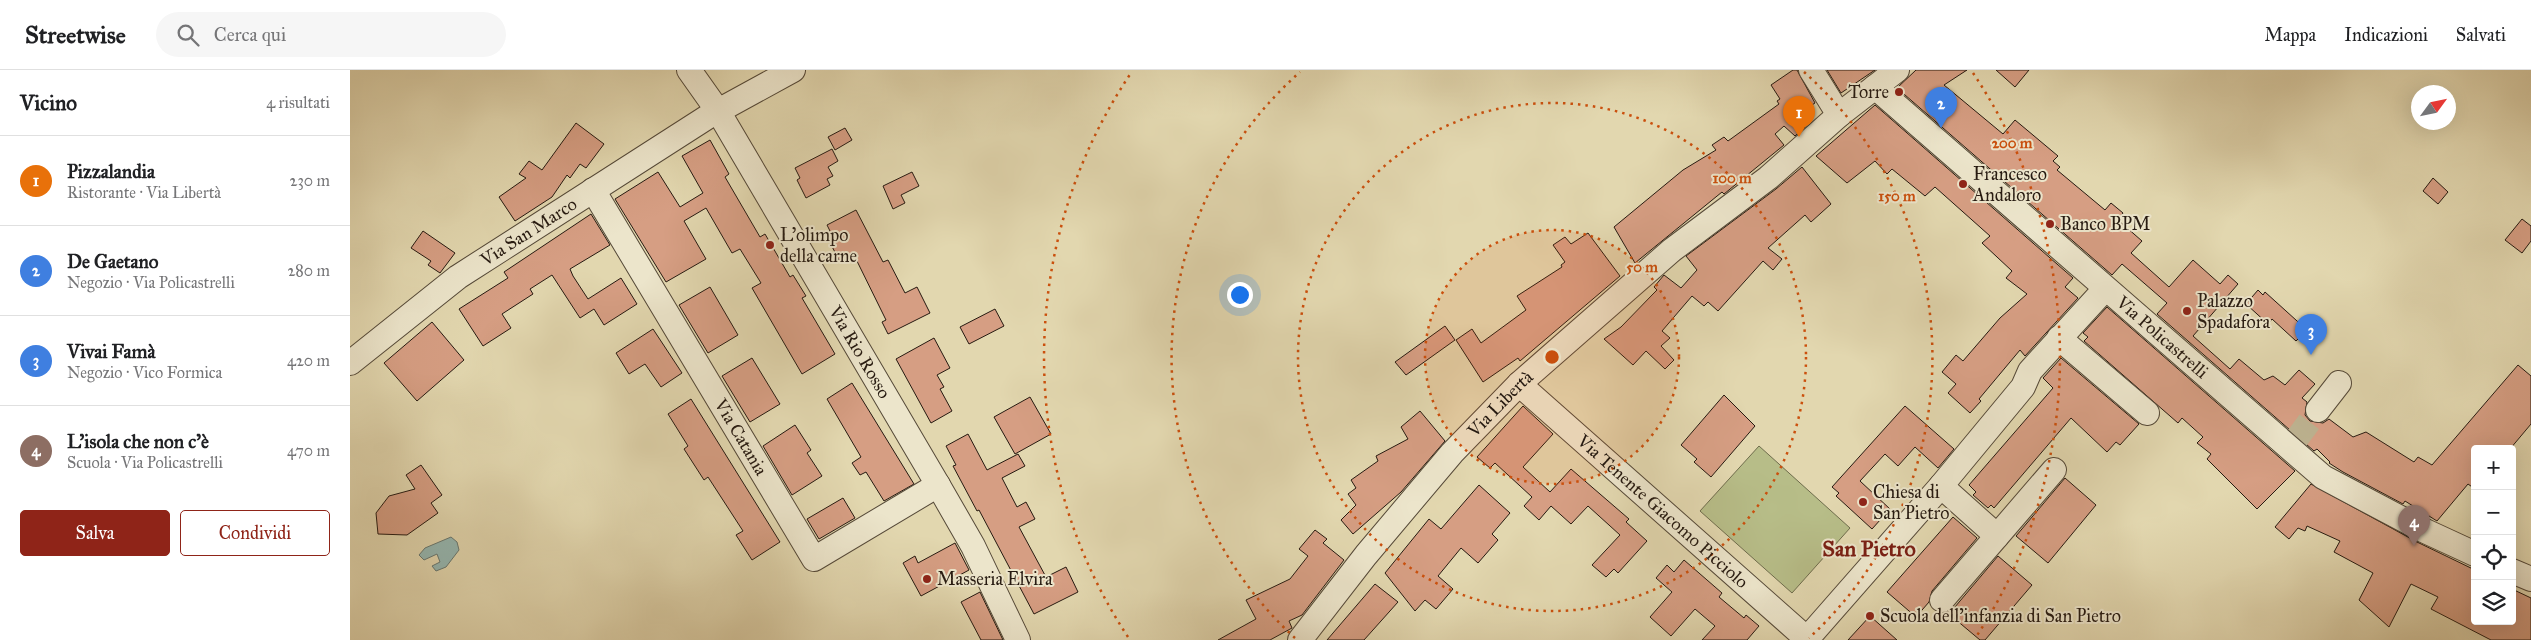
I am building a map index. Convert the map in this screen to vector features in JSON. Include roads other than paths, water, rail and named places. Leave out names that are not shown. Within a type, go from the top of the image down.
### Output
[{"type":"street","name":"Via Rio Rosso","points":[[689,70],[718,111],[938,485],[973,546],[1018,640]]},
{"type":"street","name":"Via San Marco","points":[[350,363],[458,277],[718,111],[793,70]]},
{"type":"street","points":[[1811,70],[1839,115]]},
{"type":"street","name":"Via Libertà","points":[[1300,640],[1366,555],[1446,461],[1519,384],[1672,250],[1768,178],[1839,115],[1897,70]]},
{"type":"street","name":"Via Policastrelli","points":[[1875,87],[2105,289],[2293,444],[2323,477],[2423,530],[2471,552]]},
{"type":"street","name":"Via Catania","points":[[593,190],[814,559],[938,485]]},
{"type":"street","name":"Via Tenente Giacomo Picciolo","points":[[1519,384],[1806,640],[1941,486],[2023,387],[2030,371],[2105,289]]},
{"type":"street","points":[[2059,338],[2147,413]]},
{"type":"street","points":[[2318,410],[2339,382]]},
{"type":"street","points":[[1942,600],[2054,470]]},
{"type":"street","points":[[1941,486],[1997,536]]},
{"type":"street","points":[[2516,573],[2531,579]]},
{"type":"water","points":[[451,537],[457,542],[459,550],[446,567],[436,571],[432,566],[440,562],[437,554],[424,560],[419,555],[425,548]]},
{"type":"tunnel","points":[[2295,441],[2318,410]]},
{"type":"place","name":"Torre","points":[[1899,92]]},
{"type":"place","name":"De Gaetano","points":[[1941,128]]},
{"type":"place","name":"Pizzalandia","points":[[1799,137]]},
{"type":"place","name":"Francesco Andaloro","points":[[1963,184]]},
{"type":"place","name":"Banco BPM","points":[[2050,224]]},
{"type":"place","name":"L'olimpo della carne","points":[[770,245]]},
{"type":"place","name":"Palazzo Spadafora","points":[[2187,311]]},
{"type":"place","name":"Vivai Famà","points":[[2311,355]]},
{"type":"place","name":"Chiesa di San Pietro","points":[[1863,502]]},
{"type":"place","name":"L'isola che non c'è","points":[[2414,546]]},
{"type":"place","name":"Masseria Elvira","points":[[927,579]]},
{"type":"place","name":"Scuola dell'infanzia di San Pietro","points":[[1870,616]]},
{"type":"district","name":"San Pietro","points":[[1869,548]]}]
